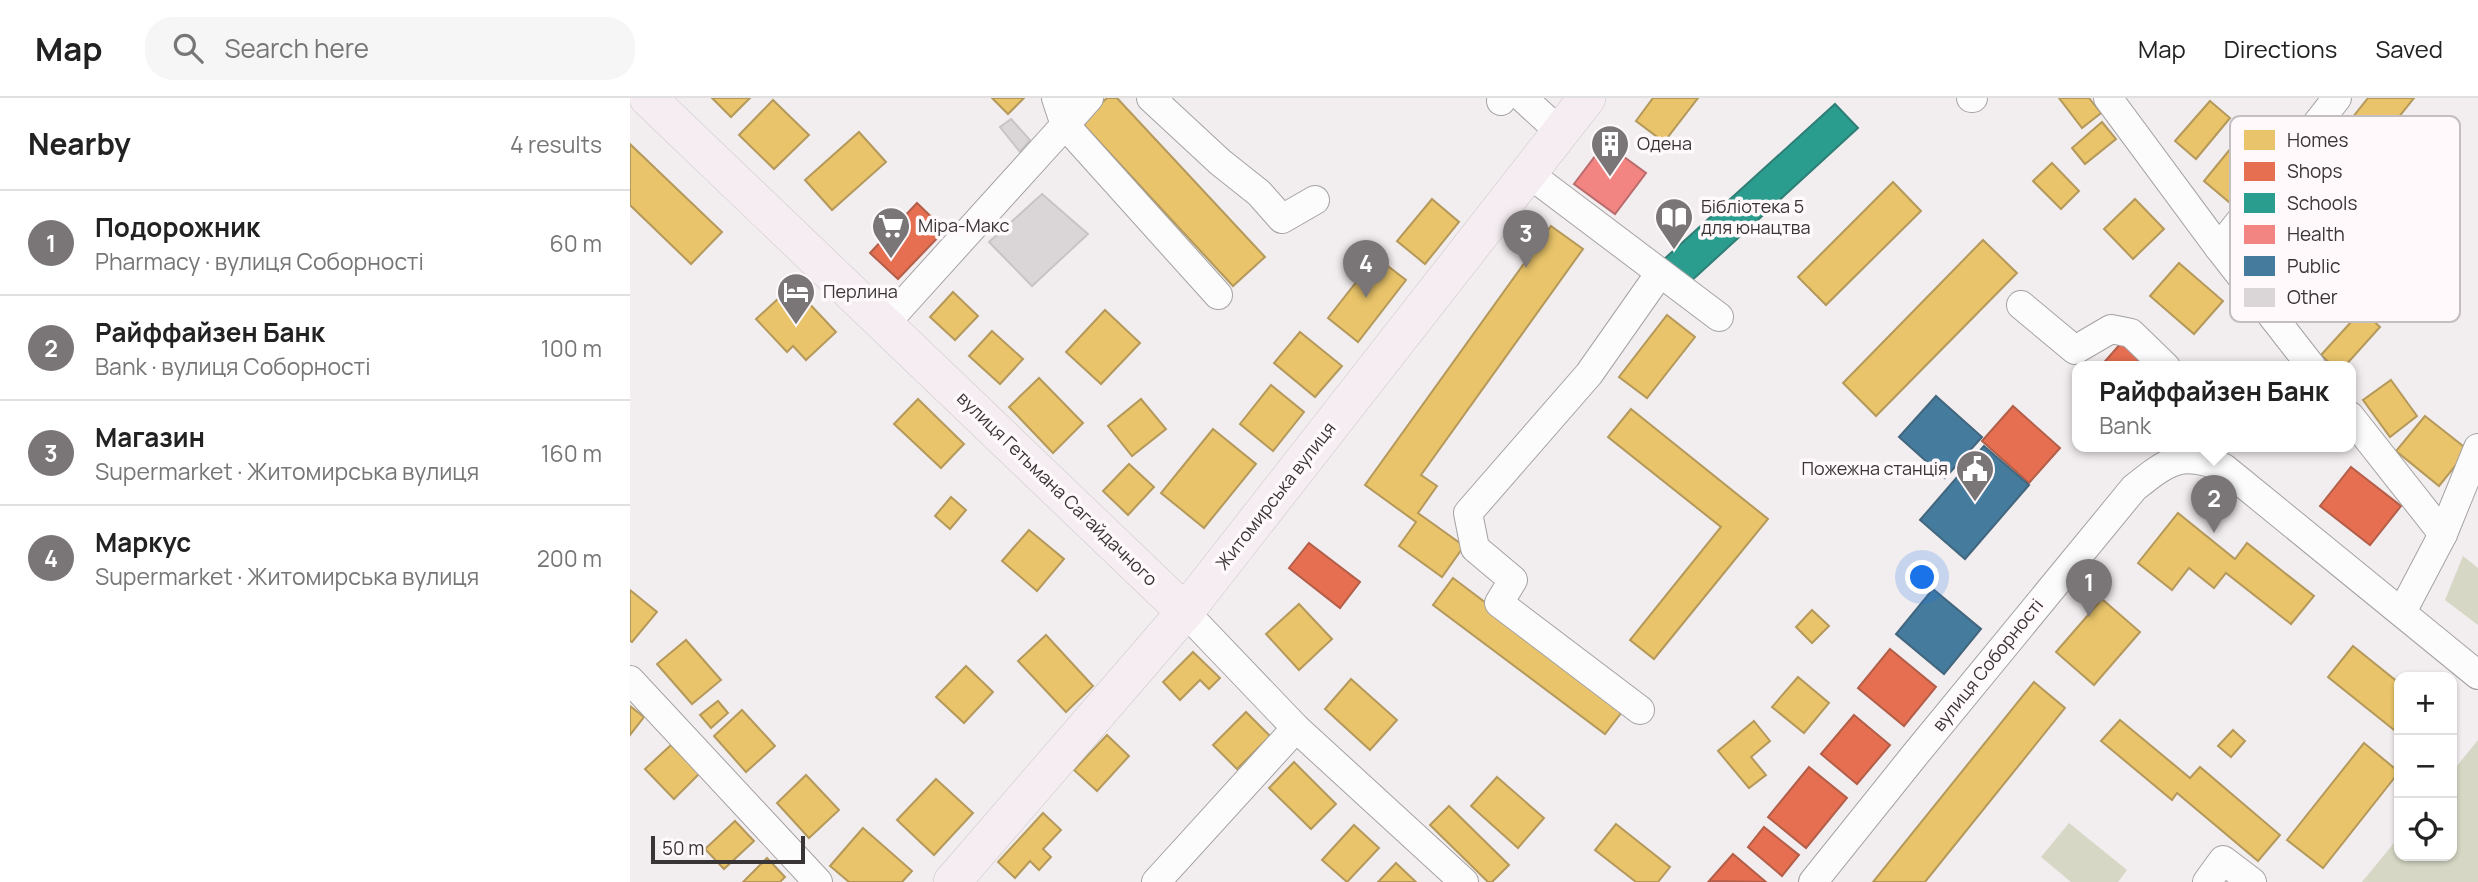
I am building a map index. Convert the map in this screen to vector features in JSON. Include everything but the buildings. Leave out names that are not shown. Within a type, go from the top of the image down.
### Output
[{"type":"main road","name":"вулиця Гетьмана Сагайдачного","points":[[648,98],[1185,612]]},
{"type":"main road","name":"Житомирська вулиця","points":[[952,882],[1185,612],[1587,98]]},
{"type":"street","points":[[1056,98],[1065,125],[1218,295]]},
{"type":"street","points":[[885,324],[1088,98]]},
{"type":"street","points":[[1151,98],[1220,162],[1259,193],[1282,219],[1315,200]]},
{"type":"street","points":[[2109,98],[2230,262]]},
{"type":"street","points":[[2323,116],[2337,98]]},
{"type":"street","points":[[1509,99],[1560,132]]},
{"type":"street","points":[[1528,173],[1719,317]]},
{"type":"street","points":[[2219,248],[2230,234]]},
{"type":"street","points":[[1640,710],[1499,603],[1513,580],[1475,548],[1468,513],[1589,374],[1660,272]]},
{"type":"street","points":[[2021,305],[2075,350],[2110,329],[2131,333],[2160,361]]},
{"type":"street","points":[[2277,322],[2307,361]]},
{"type":"street","points":[[2356,424],[2442,534]]},
{"type":"street","points":[[2402,612],[2442,534],[2478,448]]},
{"type":"street","name":"вулиця Соборності","points":[[1813,882],[2134,488],[2180,453],[2224,468],[2478,675]]},
{"type":"street","name":"вулиця Гетьмана Сагайдачного","points":[[1185,612],[1296,728],[1464,882]]},
{"type":"street","points":[[630,680],[818,882]]},
{"type":"street","points":[[1156,882],[1296,728]]},
{"type":"street","points":[[2207,882],[2223,860],[2252,882]]},
{"type":"green space","points":[[2463,556],[2478,568],[2478,625],[2445,600]]},
{"type":"green space","points":[[2478,740],[2478,882],[2362,882],[2394,843],[2394,861],[2457,861],[2457,766]]},
{"type":"green space","points":[[2069,823],[2127,870],[2118,882],[2071,882],[2041,857]]},
{"type":"place","name":"Одена","points":[[1610,178]]},
{"type":"place","name":"Бібліотека 5 для юнацтва","points":[[1674,251]]},
{"type":"place","name":"Міра-Макс","points":[[891,260]]},
{"type":"place","name":"Магазин","points":[[1526,268]]},
{"type":"place","name":"Маркус","points":[[1366,298]]},
{"type":"place","name":"Перлина","points":[[796,326]]},
{"type":"place","name":"Пожежна станція","points":[[1975,503]]},
{"type":"place","name":"Райффайзен Банк","points":[[2214,533]]},
{"type":"place","name":"Подорожник","points":[[2089,617]]}]
